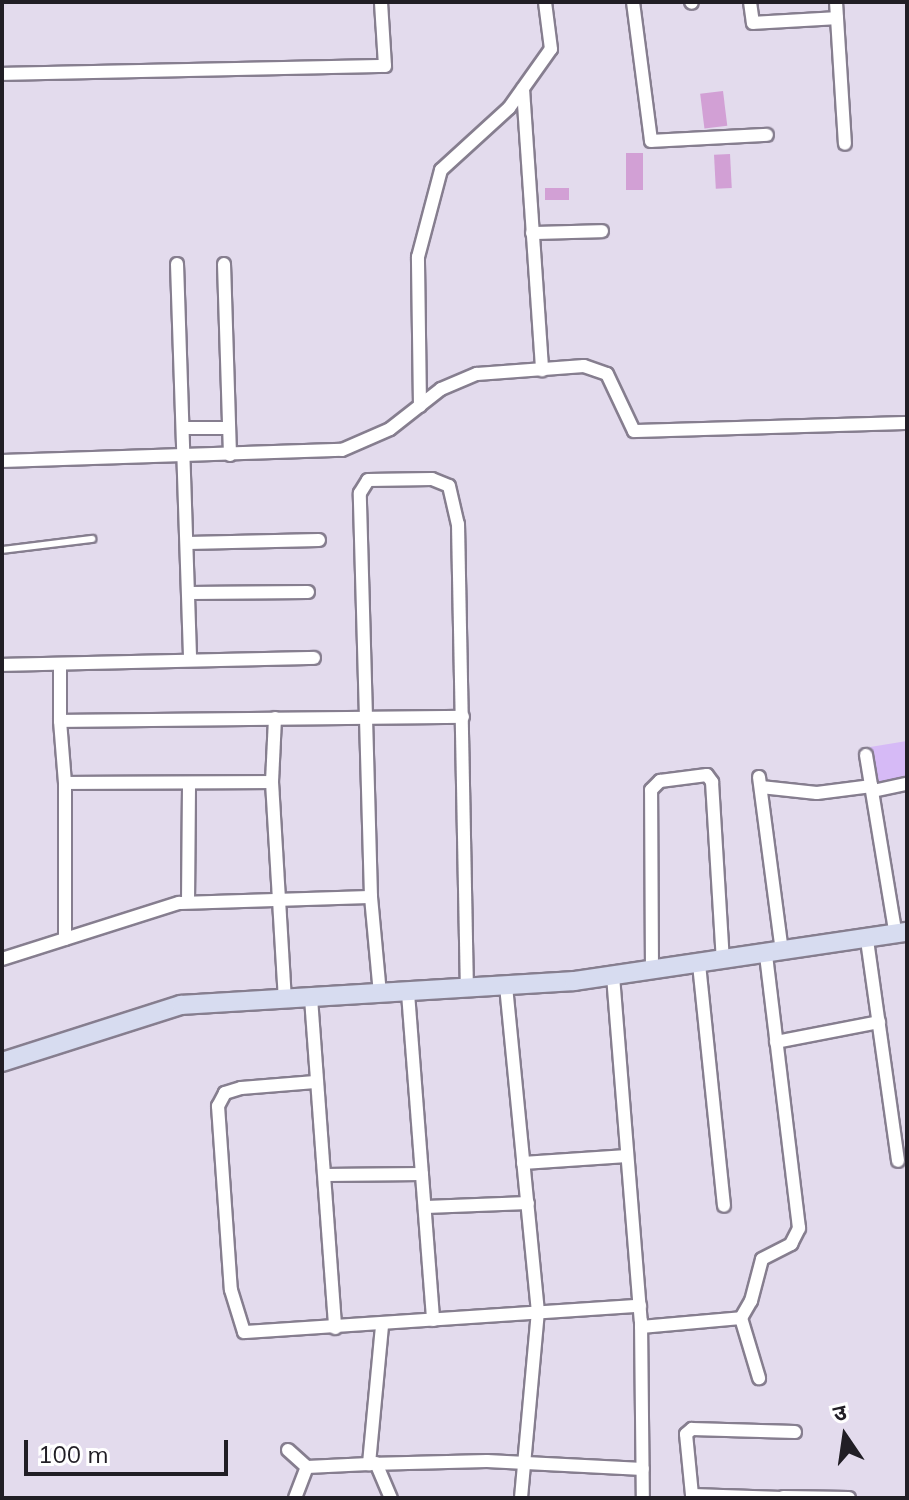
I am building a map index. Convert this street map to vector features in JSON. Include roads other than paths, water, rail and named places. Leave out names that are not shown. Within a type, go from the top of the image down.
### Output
[{"type":"street","points":[[2,74],[385,66],[381,2]]},
{"type":"street","points":[[420,406],[418,257],[441,170],[523,89],[551,49],[545,2]]},
{"type":"street","points":[[633,2],[651,141],[767,135]]},
{"type":"street","points":[[750,2],[753,23],[837,18]]},
{"type":"street","points":[[836,2],[845,144]]},
{"type":"street","points":[[523,89],[542,370]]},
{"type":"street","points":[[532,233],[602,231]]},
{"type":"street","points":[[177,264],[187,457],[190,660]]},
{"type":"street","points":[[224,264],[230,455]]},
{"type":"street","points":[[2,461],[342,450],[390,429],[441,389],[477,374],[584,366],[607,374],[634,431],[907,423]]},
{"type":"street","points":[[185,428],[229,428]]},
{"type":"street","points":[[380,994],[371,897],[369,719],[360,493],[368,480],[389,478],[443,481],[452,493],[460,548],[467,989]]},
{"type":"street","points":[[188,543],[319,540]]},
{"type":"street","points":[[190,593],[308,592]]},
{"type":"street","points":[[2,665],[314,658]]},
{"type":"street","points":[[60,666],[65,783],[65,939]]},
{"type":"street","points":[[60,721],[463,717]]},
{"type":"street","points":[[275,718],[272,782],[285,999]]},
{"type":"street","points":[[2,1062],[181,1005],[408,993],[613,976],[902,934],[866,755]]},
{"type":"street","points":[[652,970],[651,790],[660,781],[707,775],[712,782],[723,960]]},
{"type":"street","points":[[65,783],[272,782]]},
{"type":"street","points":[[759,1378],[741,1318],[751,1301],[762,1259],[791,1244],[799,1228],[776,1042],[774,953],[760,782],[817,793],[907,784]]},
{"type":"street","points":[[188,902],[189,784]]},
{"type":"street","points":[[2,959],[136,913],[188,902],[371,897]]},
{"type":"street","points":[[867,940],[898,1161]]},
{"type":"street","points":[[699,964],[724,1206]]},
{"type":"street","points":[[613,976],[640,1306],[643,1498]]},
{"type":"street","points":[[506,986],[538,1311],[535,1372],[521,1463],[521,1498]]},
{"type":"street","points":[[408,993],[433,1320]]},
{"type":"street","points":[[311,998],[335,1328]]},
{"type":"street","points":[[776,1042],[879,1022]]},
{"type":"street","points":[[315,1082],[241,1088],[225,1093],[218,1106],[231,1290],[244,1332],[382,1326],[538,1311],[640,1306]]},
{"type":"street","points":[[523,1163],[627,1156]]},
{"type":"street","points":[[325,1175],[422,1174]]},
{"type":"street","points":[[426,1207],[528,1203]]},
{"type":"street","points":[[641,1327],[741,1318]]},
{"type":"street","points":[[382,1326],[372,1464],[391,1498]]},
{"type":"street","points":[[795,1432],[692,1429],[686,1434],[692,1495],[849,1498]]},
{"type":"street","points":[[288,1450],[307,1467],[521,1463],[643,1469]]},
{"type":"street","points":[[295,1498],[307,1467]]},
{"type":"lane","points":[[2,550],[92,539]]}]
